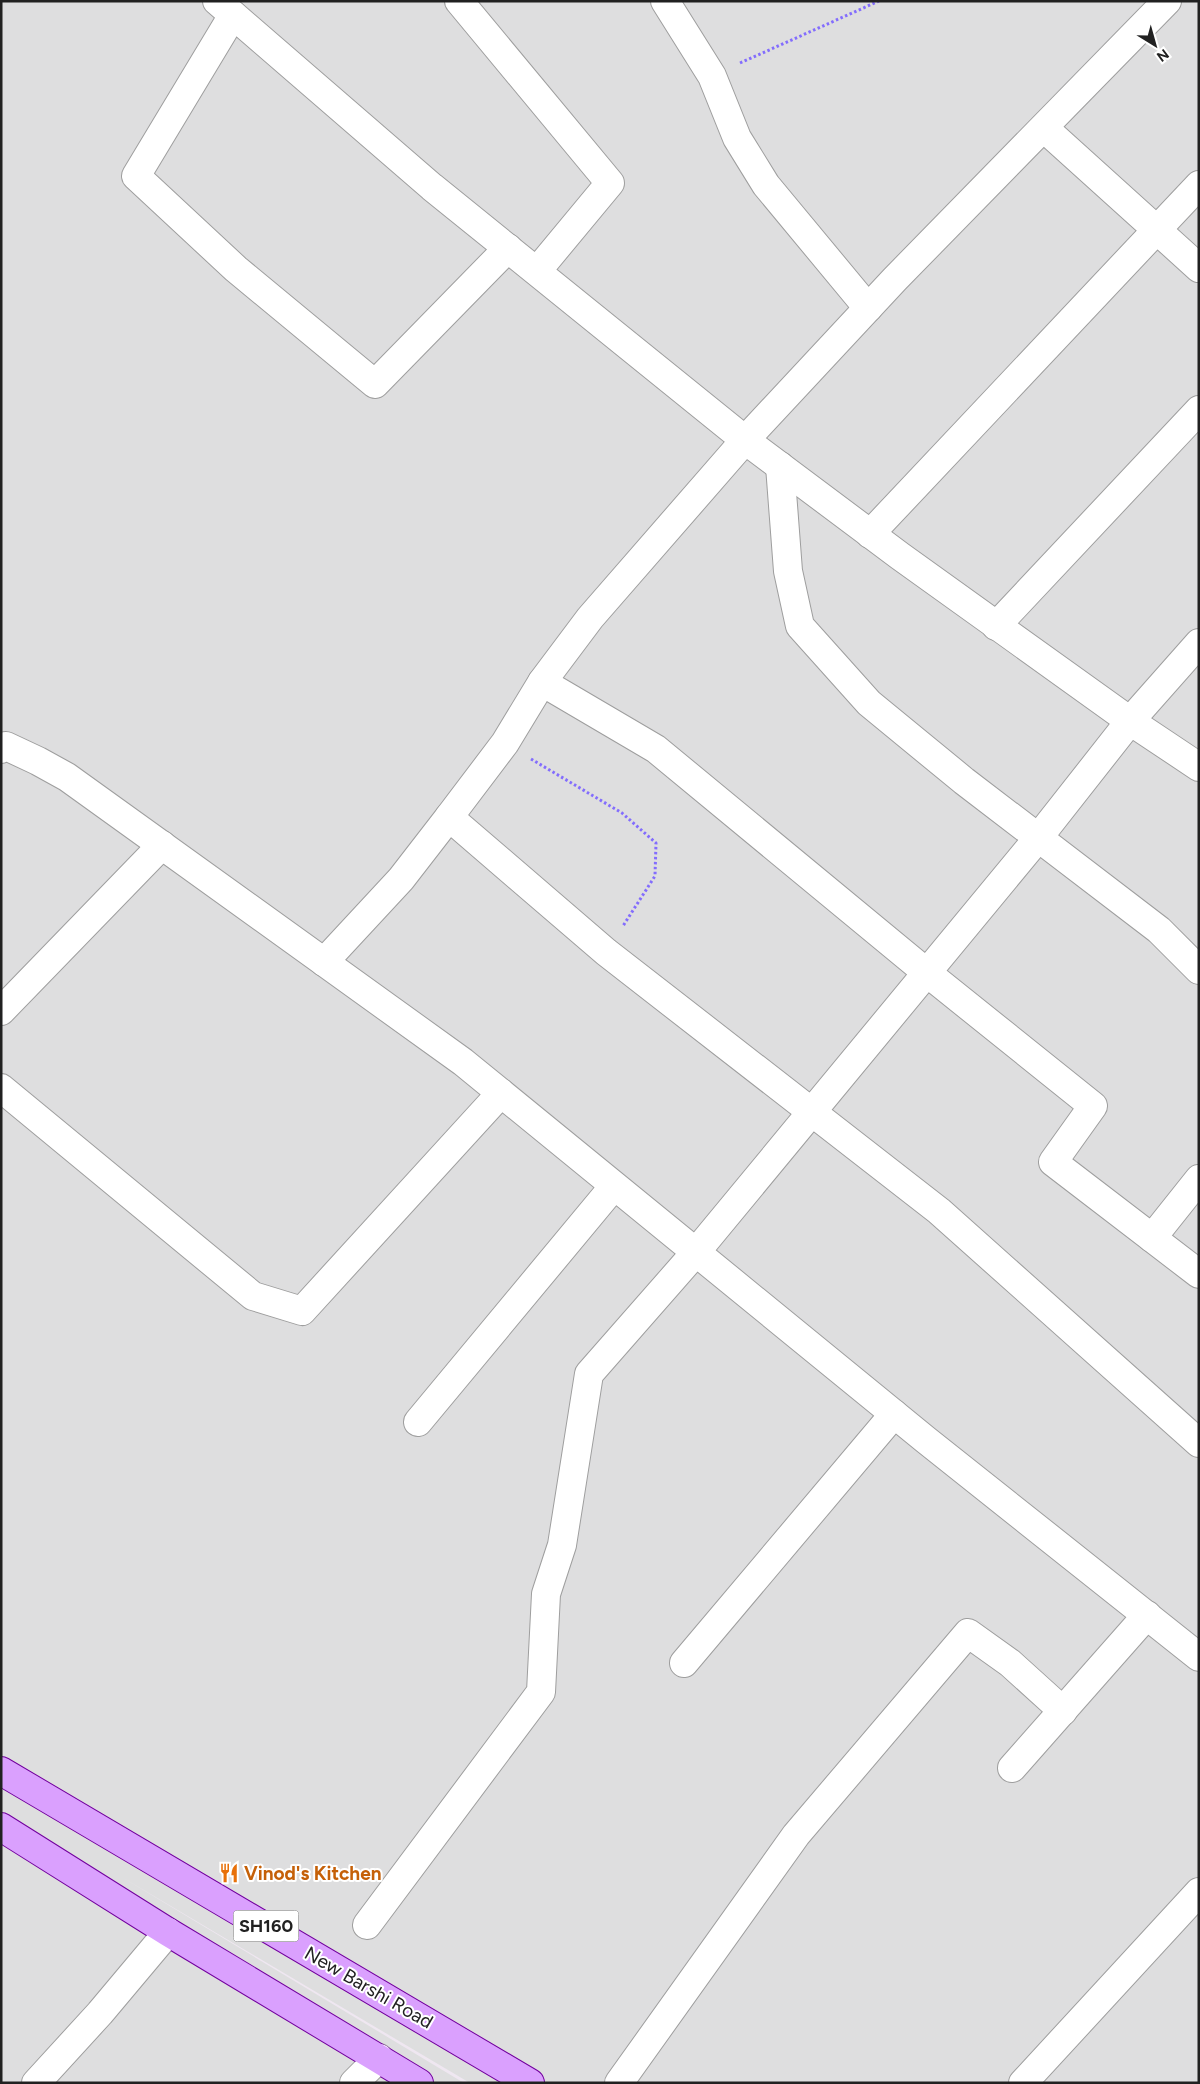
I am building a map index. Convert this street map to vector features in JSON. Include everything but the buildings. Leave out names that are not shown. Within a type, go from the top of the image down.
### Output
[{"type":"main road","name":"New Barshi Road","points":[[1,1771],[530,2083]]},
{"type":"main road","name":"SH160","points":[[1,1826],[168,1932],[419,2083]]},
{"type":"street","points":[[459,1],[610,183],[537,271]]},
{"type":"street","points":[[665,1],[712,76],[737,138],[766,185],[868,308]]},
{"type":"street","points":[[324,962],[401,880],[505,743],[542,682],[590,618],[745,440],[868,308],[1167,1]]},
{"type":"street","points":[[508,248],[375,384],[236,269],[136,176],[225,8],[432,187],[537,271],[745,440],[996,626],[1130,721],[1199,767]]},
{"type":"street","points":[[1044,128],[1199,268]]},
{"type":"street","points":[[870,534],[1199,185]]},
{"type":"street","points":[[996,626],[1199,410]]},
{"type":"street","points":[[780,466],[788,571],[800,626],[869,703],[964,781],[1159,930],[1199,970]]},
{"type":"street","points":[[367,1924],[541,1692],[546,1594],[562,1544],[589,1374],[696,1252],[1038,838],[1130,721],[1199,643]]},
{"type":"street","points":[[542,682],[656,749],[926,972],[1093,1106],[1053,1162],[1199,1274]]},
{"type":"street","points":[[1,749],[6,746],[38,760],[67,778],[463,1062],[894,1414],[1199,1657]]},
{"type":"street","points":[[448,817],[606,952],[939,1212],[1199,1443]]},
{"type":"street","points":[[1,1011],[162,845]]},
{"type":"street","points":[[1,1088],[253,1296],[302,1311],[501,1093]]},
{"type":"street","points":[[1152,1238],[1199,1179]]},
{"type":"street","points":[[418,1422],[614,1186]]},
{"type":"street","points":[[684,1663],[894,1414]]},
{"type":"street","points":[[1012,1768],[1147,1616]]},
{"type":"street","points":[[619,2083],[796,1835],[968,1633],[1010,1663],[1063,1711]]},
{"type":"street","points":[[1023,2083],[1199,1892]]},
{"type":"street","points":[[36,2083],[168,1932]]},
{"type":"street","points":[[354,2083],[379,2058]]},
{"type":"path","points":[[712,76],[879,1]]},
{"type":"path","points":[[550,772],[622,813],[656,843],[655,876],[606,952]]},
{"type":"shaded area","points":[[1,1],[1199,1],[1199,2083],[470,2083],[120,1876],[464,2083],[1,2083]]},
{"type":"place","name":"Vinod's Kitchen","points":[[229,1873]]}]
